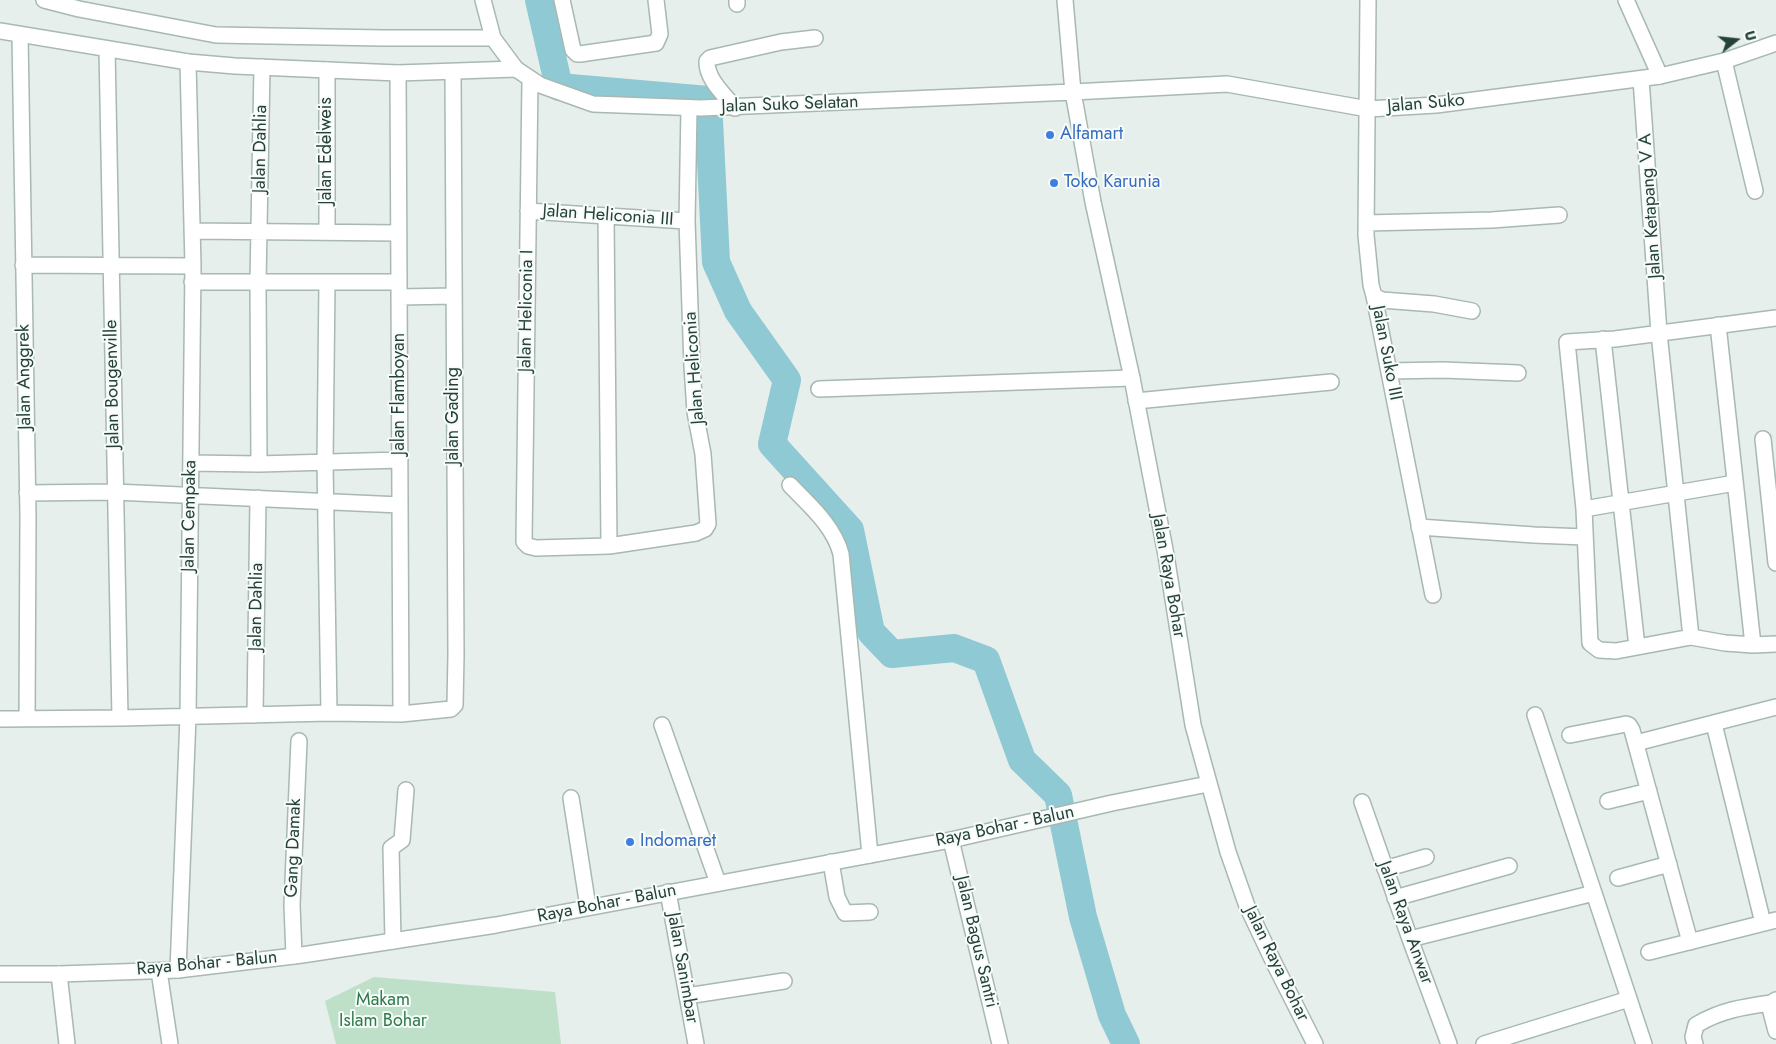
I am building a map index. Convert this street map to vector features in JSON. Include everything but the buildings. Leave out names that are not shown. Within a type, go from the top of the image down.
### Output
[{"type":"street","points":[[44,0],[79,9],[216,35],[493,38],[483,0]]},
{"type":"street","points":[[562,0],[573,50],[580,54],[656,43],[660,34],[656,0]]},
{"type":"street","name":"Jalan Raya Bohar","points":[[1066,0],[1072,92],[1093,202],[1132,378],[1166,555],[1193,725],[1228,852],[1247,906],[1315,1044]]},
{"type":"street","name":"Jalan Suko III","points":[[1368,0],[1366,223],[1371,285],[1433,595]]},
{"type":"street","points":[[1626,0],[1660,76]]},
{"type":"street","points":[[0,31],[188,62],[398,73],[516,70]]},
{"type":"street","name":"Jalan Anggrek","points":[[20,35],[27,493],[27,719]]},
{"type":"street","name":"Jalan Suko Selatan","points":[[493,38],[516,70],[530,80],[593,104],[730,108],[1072,92]]},
{"type":"street","points":[[730,108],[706,66],[710,58],[781,42],[815,38]]},
{"type":"street","name":"Jalan Suko","points":[[1072,92],[1227,84],[1368,109],[1436,105],[1660,76],[1724,60],[1776,43]]},
{"type":"street","name":"Jalan Bougenville","points":[[107,49],[120,718]]},
{"type":"street","points":[[1724,60],[1755,191]]},
{"type":"street","name":"Jalan Cempaka","points":[[178,970],[188,723],[191,463],[192,231],[188,62]]},
{"type":"street","name":"Jalan Dahlia","points":[[259,464],[258,282],[262,67]]},
{"type":"street","name":"Jalan Edelweis","points":[[327,70],[327,232]]},
{"type":"street","name":"Jalan Gading","points":[[401,714],[451,709],[455,705],[456,699],[453,72]]},
{"type":"street","name":"Jalan Flamboyan","points":[[398,73],[401,714]]},
{"type":"street","name":"Jalan Ketapang V A","points":[[1641,79],[1659,333],[1691,637]]},
{"type":"street","name":"Jalan Heliconia I","points":[[530,80],[524,542],[528,546],[536,548],[609,546]]},
{"type":"street","name":"Jalan Heliconia","points":[[609,546],[696,534],[705,529],[708,524],[703,454],[695,412],[692,366],[688,221],[695,108]]},
{"type":"street","name":"Jalan Heliconia III","points":[[528,211],[688,221]]},
{"type":"street","points":[[1366,223],[1492,220],[1559,215]]},
{"type":"street","points":[[606,216],[609,546]]},
{"type":"street","points":[[192,231],[399,233]]},
{"type":"street","points":[[23,265],[192,266]]},
{"type":"street","points":[[192,282],[399,282]]},
{"type":"street","points":[[327,282],[325,462],[329,714]]},
{"type":"street","points":[[399,297],[454,296]]},
{"type":"street","points":[[1374,296],[1382,300],[1434,304],[1472,311]]},
{"type":"street","points":[[1776,318],[1659,333],[1567,342],[1584,509],[1590,643],[1599,650],[1616,651],[1691,637],[1725,643],[1776,644]]},
{"type":"street","points":[[1718,325],[1753,645]]},
{"type":"street","points":[[1603,339],[1637,647]]},
{"type":"street","points":[[1389,371],[1443,370],[1518,373]]},
{"type":"street","points":[[819,389],[1132,378]]},
{"type":"street","points":[[1136,401],[1330,382]]},
{"type":"street","points":[[1763,439],[1776,563]]},
{"type":"street","points":[[191,463],[259,464],[400,460]]},
{"type":"street","points":[[1584,509],[1735,483]]},
{"type":"street","points":[[790,485],[831,530],[839,545],[841,554],[870,855]]},
{"type":"street","points":[[27,493],[115,492],[400,504]]},
{"type":"street","name":"Jalan Dahlia","points":[[256,715],[258,498]]},
{"type":"street","points":[[1419,527],[1534,536],[1585,537]]},
{"type":"street","points":[[1636,743],[1776,708]]},
{"type":"street","points":[[0,719],[120,718],[188,723],[256,715],[401,714]]},
{"type":"street","points":[[1535,715],[1644,1044]]},
{"type":"street","points":[[1570,735],[1626,724],[1632,730],[1690,942]]},
{"type":"street","points":[[1649,952],[1770,922],[1714,724]]},
{"type":"street","points":[[662,725],[718,883]]},
{"type":"street","name":"Gang Damak","points":[[294,956],[292,905],[299,741]]},
{"type":"street","name":"Raya Bohar - Balun","points":[[0,974],[178,970],[294,956],[496,925],[951,840],[1208,784]]},
{"type":"street","points":[[393,941],[391,848],[402,840],[406,790]]},
{"type":"street","points":[[1608,800],[1649,791]]},
{"type":"street","points":[[571,798],[588,907]]},
{"type":"street","name":"Jalan Raya Anwar","points":[[1362,802],[1449,1044]]},
{"type":"street","name":"Jalan Bagus Santri","points":[[951,840],[1000,1044]]},
{"type":"street","points":[[1385,869],[1426,857]]},
{"type":"street","points":[[831,862],[837,897],[845,913],[870,912]]},
{"type":"street","points":[[1618,878],[1669,864]]},
{"type":"street","points":[[1395,898],[1509,866]]},
{"type":"street","name":"Jalan Sanimbar","points":[[668,892],[696,1044]]},
{"type":"street","points":[[1410,939],[1594,893]]},
{"type":"street","points":[[158,971],[170,1044]]},
{"type":"street","points":[[59,974],[67,1044]]},
{"type":"street","points":[[687,996],[784,981]]},
{"type":"street","points":[[1484,1044],[1629,999]]},
{"type":"street","points":[[1695,1044],[1693,1037],[1696,1025],[1713,1015],[1734,1008],[1773,1001],[1776,1032]]},
{"type":"green space","name":"Makam Islam Bohar","points":[[374,977],[555,992],[561,1044],[336,1044],[325,1001]]},
{"type":"waterway","points":[[539,0],[559,87],[708,100],[716,262],[738,311],[787,380],[772,444],[850,530],[871,632],[892,654],[954,648],[986,660],[1022,760],[1058,795],[1083,917],[1112,1015],[1126,1044]]},
{"type":"place","name":"Alfamart","points":[[1050,135]]},
{"type":"place","name":"Toko Karunia","points":[[1054,183]]},
{"type":"place","name":"Indomaret","points":[[630,842]]}]
